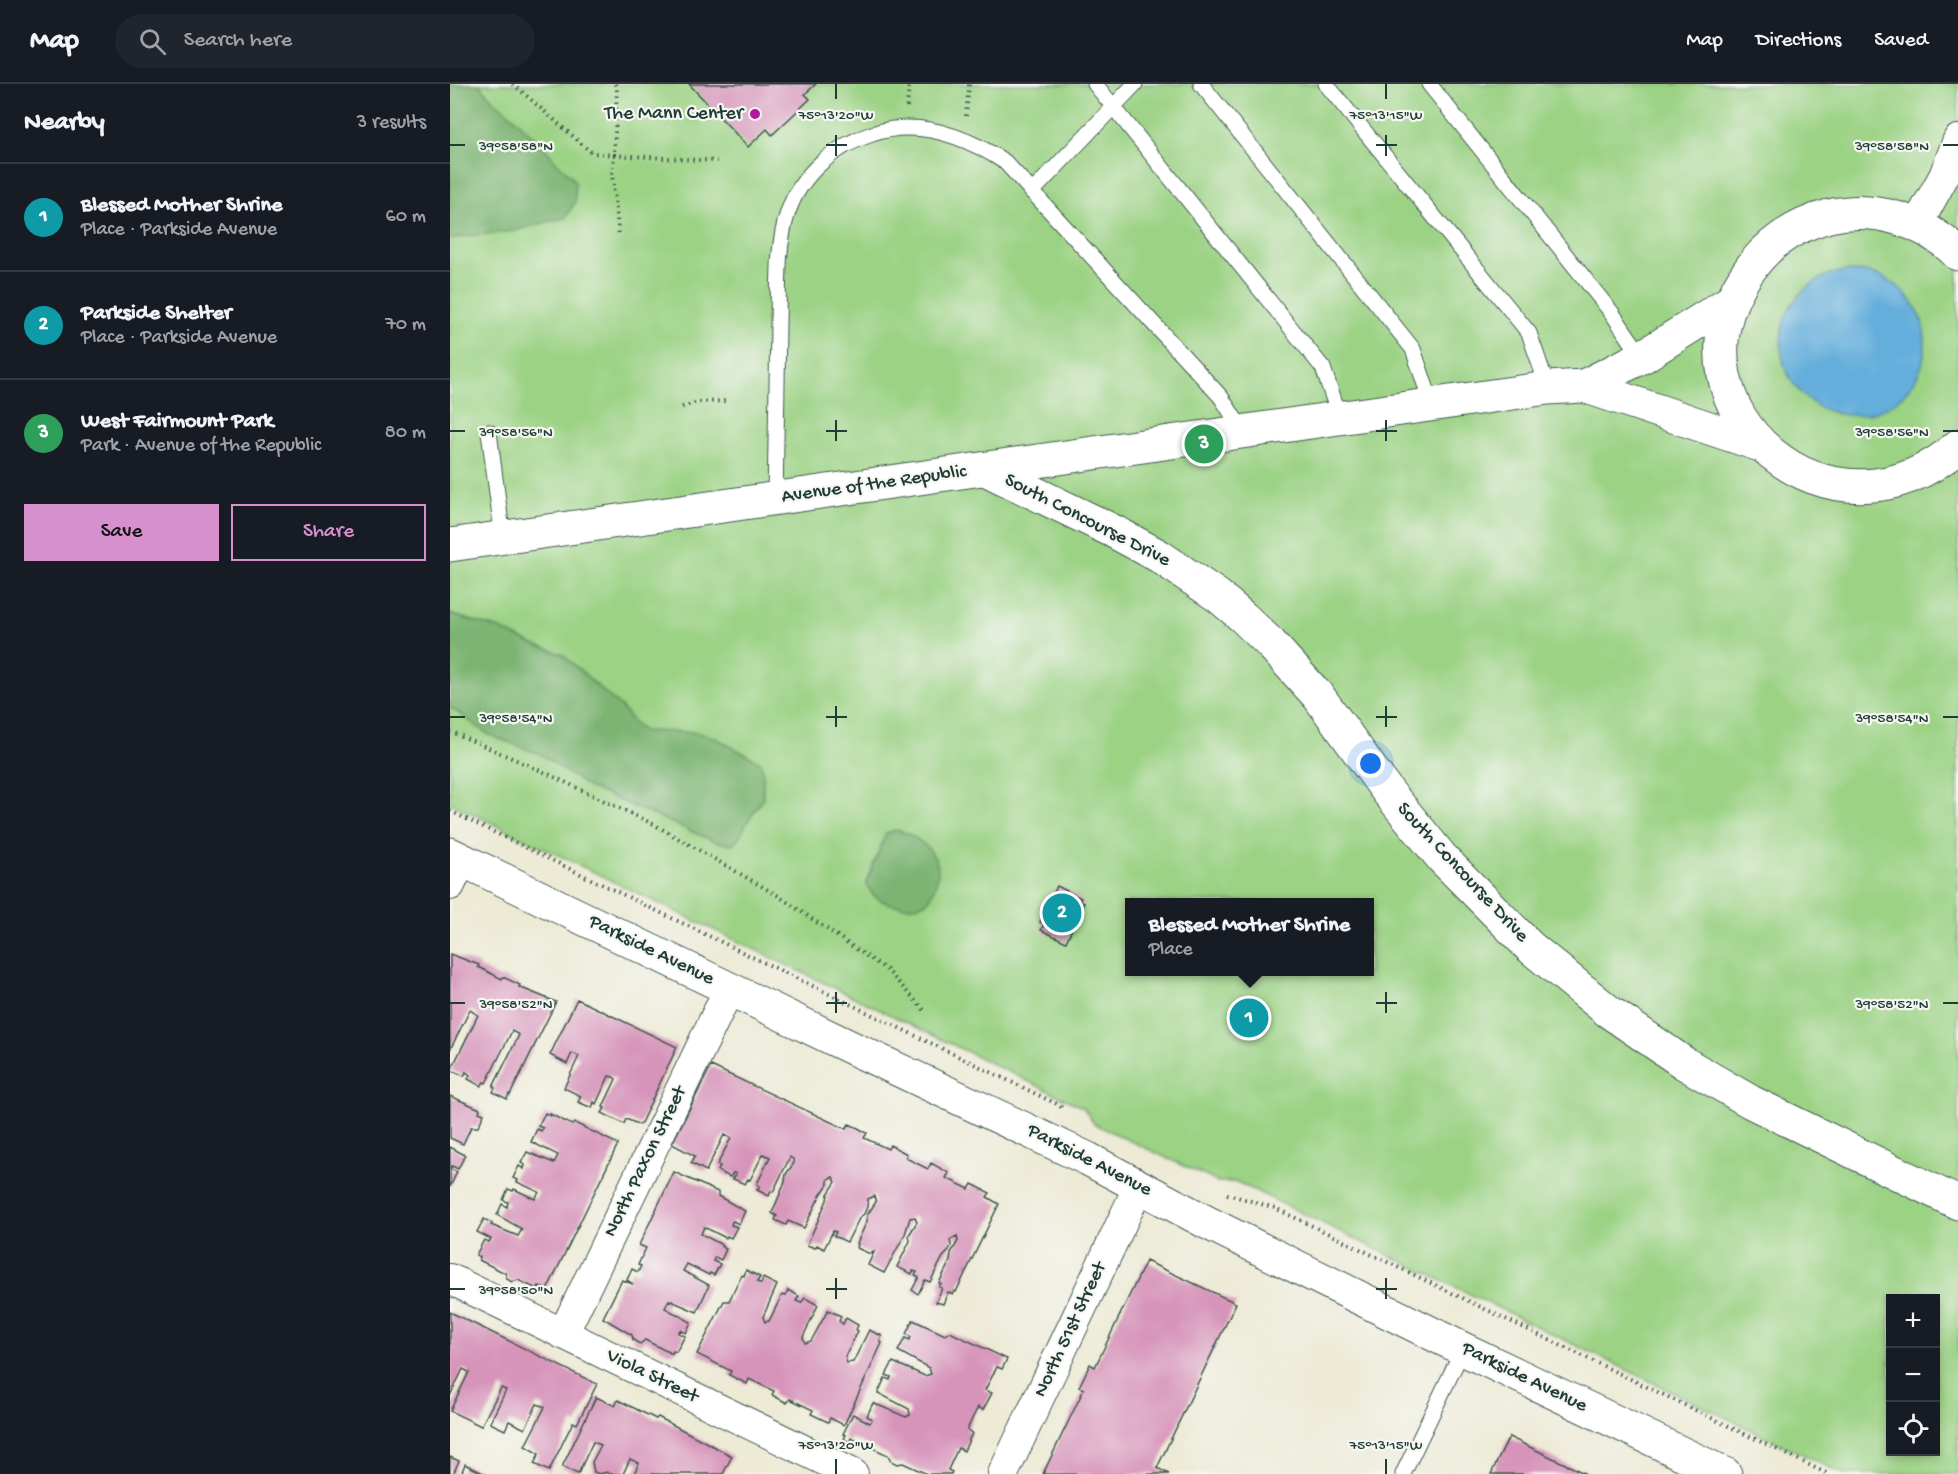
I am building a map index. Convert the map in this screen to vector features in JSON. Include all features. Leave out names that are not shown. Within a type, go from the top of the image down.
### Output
[{"type":"street","points":[[1917,225],[1944,176],[1958,140]]},
{"type":"street","name":"Avenue of the Republic","points":[[1958,254],[1934,234],[1917,225],[1888,216],[1837,214],[1798,227],[1781,238],[1751,266],[1731,301],[1726,318],[1723,353],[1728,387],[1742,419],[1763,446],[1794,470],[1812,478],[1831,484],[1870,486],[1889,484],[1908,478],[1934,465],[1958,446]]},
{"type":"street","name":"Avenue of the Republic","points":[[1584,386],[1642,357],[1731,301]]},
{"type":"street","name":"Avenue of the Republic","points":[[450,545],[1548,388],[1584,386],[1763,446]]},
{"type":"street","name":"South Concourse Drive","points":[[985,469],[1159,556],[1218,596],[1244,618],[1319,697],[1388,792],[1451,867],[1530,947],[1608,1011],[1684,1062],[1751,1102],[1958,1203]]},
{"type":"street","name":"Parkside Avenue","points":[[454,866],[729,989],[1088,1159],[1206,1222],[1463,1349],[1725,1474]]},
{"type":"street","name":"North Paxon Street","points":[[563,1334],[729,989]]},
{"type":"street","name":"North 51st Street","points":[[1003,1474],[1139,1186]]},
{"type":"street","name":"Viola Street","points":[[450,1279],[853,1474]]},
{"type":"lane","points":[[1095,84],[1323,368],[1340,418]]},
{"type":"lane","points":[[1032,192],[1135,84]]},
{"type":"lane","points":[[1201,84],[1413,349],[1432,405]]},
{"type":"lane","points":[[1326,84],[1529,333],[1548,388]]},
{"type":"lane","points":[[1429,84],[1612,313],[1642,357]]},
{"type":"lane","points":[[775,500],[780,255],[789,211],[800,188],[814,169],[833,152],[853,140],[878,132],[905,128],[930,129],[964,138],[1005,162],[1221,397],[1235,419],[1240,432]]},
{"type":"lane","points":[[489,432],[502,539]]},
{"type":"lane","points":[[1403,1474],[1463,1349]]},
{"type":"path","points":[[513,84],[592,153],[717,161]]},
{"type":"path","points":[[615,84],[617,88],[612,174],[619,236]]},
{"type":"path","points":[[964,138],[969,84]]},
{"type":"path","points":[[681,407],[697,402],[725,401]]},
{"type":"path","points":[[450,731],[546,773],[655,825],[777,895],[887,970],[926,1012]]},
{"type":"path","points":[[450,811],[960,1056],[1059,1105],[1066,1112]]},
{"type":"path","points":[[1223,1192],[1275,1208],[1828,1474]]},
{"type":"green space","points":[[450,84],[1958,84],[1958,1474],[1843,1474],[1237,1182],[1218,1182],[1094,1124],[1084,1108],[450,803]]},
{"type":"green space","points":[[450,84],[479,84],[571,176],[575,182],[575,202],[565,218],[509,232],[450,239]]},
{"type":"green space","points":[[450,614],[500,629],[532,644],[562,654],[623,709],[636,726],[644,731],[693,732],[714,737],[760,762],[763,770],[763,798],[739,838],[733,844],[716,842],[588,787],[540,754],[489,735],[450,707]]},
{"type":"green space","points":[[895,830],[920,841],[931,851],[937,863],[933,892],[924,903],[903,906],[882,901],[873,895],[866,883],[886,833]]},
{"type":"water","points":[[1853,271],[1880,277],[1893,283],[1904,292],[1913,303],[1919,316],[1925,343],[1919,370],[1913,383],[1904,394],[1893,403],[1880,409],[1853,415],[1826,409],[1813,403],[1802,394],[1793,383],[1787,370],[1781,343],[1787,316],[1793,303],[1802,292],[1813,283],[1826,277]]},
{"type":"building","name":"The Mann Center","points":[[689,84],[816,84],[805,94],[810,99],[772,135],[767,129],[748,147]]},
{"type":"building","points":[[1057,886],[1081,898],[1079,901],[1084,903],[1066,942],[1041,930],[1044,924],[1040,922]]},
{"type":"building","points":[[450,954],[479,965],[478,967],[502,979],[503,977],[520,985],[519,987],[556,1002],[507,1099],[493,1092],[495,1088],[493,1087],[519,1035],[512,1031],[486,1083],[484,1082],[481,1086],[468,1079],[470,1075],[466,1072],[464,1076],[451,1070],[478,1015],[470,1010],[450,1050]]},
{"type":"building","points":[[577,999],[677,1047],[640,1125],[626,1119],[624,1124],[602,1113],[616,1079],[613,1077],[609,1076],[592,1108],[578,1102],[581,1096],[564,1088],[579,1056],[572,1053],[567,1064],[550,1055]]},
{"type":"building","points":[[711,1066],[846,1129],[849,1124],[858,1128],[867,1133],[864,1138],[888,1149],[890,1145],[907,1154],[906,1158],[928,1169],[931,1163],[949,1173],[946,1178],[969,1189],[972,1184],[990,1193],[987,1197],[999,1204],[956,1292],[954,1291],[953,1294],[948,1292],[943,1304],[936,1302],[942,1288],[939,1287],[941,1284],[939,1283],[958,1241],[957,1236],[950,1240],[951,1246],[948,1252],[930,1282],[925,1280],[918,1294],[912,1290],[919,1277],[915,1275],[917,1272],[913,1271],[912,1274],[897,1267],[910,1241],[909,1235],[917,1222],[915,1217],[910,1218],[905,1234],[884,1273],[868,1265],[874,1252],[870,1254],[857,1248],[867,1215],[876,1202],[874,1196],[868,1199],[864,1214],[860,1217],[847,1242],[834,1236],[836,1232],[833,1231],[824,1249],[817,1245],[815,1248],[807,1245],[828,1194],[836,1182],[833,1177],[828,1179],[828,1184],[804,1228],[788,1221],[786,1225],[775,1220],[777,1216],[772,1213],[786,1174],[794,1163],[790,1157],[769,1196],[757,1190],[760,1186],[757,1184],[770,1157],[763,1154],[750,1180],[748,1179],[745,1184],[733,1179],[736,1174],[733,1173],[730,1177],[718,1171],[720,1166],[717,1165],[731,1138],[724,1135],[706,1171],[691,1163],[695,1156],[672,1144]]},
{"type":"building","points":[[450,1096],[480,1109],[479,1112],[484,1114],[478,1127],[471,1127],[463,1144],[450,1138]]},
{"type":"building","points":[[545,1113],[572,1125],[575,1123],[618,1144],[547,1290],[539,1286],[537,1289],[518,1280],[512,1282],[507,1279],[505,1273],[479,1260],[480,1257],[476,1255],[484,1240],[489,1242],[491,1239],[477,1232],[484,1219],[492,1223],[491,1225],[518,1236],[522,1229],[497,1215],[502,1204],[507,1207],[508,1202],[503,1200],[508,1189],[513,1191],[514,1189],[535,1199],[539,1192],[513,1178],[519,1166],[524,1169],[525,1165],[521,1163],[527,1152],[554,1163],[558,1155],[531,1142],[537,1129],[541,1131],[543,1128],[538,1126]]},
{"type":"building","points":[[450,1147],[465,1155],[458,1169],[452,1166],[450,1169]]},
{"type":"building","points":[[450,1169],[457,1172],[450,1187]]},
{"type":"building","points":[[674,1172],[718,1192],[718,1196],[745,1211],[739,1224],[732,1222],[731,1225],[737,1227],[731,1238],[727,1236],[726,1238],[704,1227],[701,1234],[726,1249],[721,1260],[715,1257],[713,1261],[720,1264],[714,1275],[710,1273],[709,1275],[687,1264],[683,1271],[709,1285],[697,1312],[669,1300],[665,1308],[691,1322],[686,1333],[680,1330],[678,1333],[685,1336],[676,1352],[673,1351],[672,1354],[645,1340],[640,1344],[633,1340],[632,1335],[603,1318],[622,1280],[633,1284],[627,1280],[632,1269],[638,1272],[641,1266],[638,1265],[646,1248],[639,1245]]},
{"type":"building","points":[[1146,1261],[1236,1303],[1157,1468],[1169,1474],[1043,1474],[1084,1389],[1079,1387],[1090,1364],[1095,1367]]},
{"type":"building","points":[[746,1270],[760,1277],[757,1282],[761,1284],[763,1278],[777,1285],[763,1317],[765,1322],[769,1321],[782,1295],[786,1296],[788,1290],[799,1296],[796,1301],[801,1303],[805,1298],[818,1305],[803,1337],[805,1343],[811,1341],[828,1310],[841,1316],[839,1321],[843,1324],[846,1318],[858,1325],[856,1330],[858,1331],[845,1357],[847,1363],[853,1362],[869,1330],[882,1336],[880,1341],[882,1343],[844,1425],[830,1418],[828,1422],[811,1414],[813,1410],[790,1399],[787,1403],[772,1395],[774,1391],[749,1379],[747,1384],[729,1375],[731,1371],[697,1354],[724,1301],[729,1301]]},
{"type":"building","points":[[450,1312],[597,1384],[577,1424],[573,1422],[549,1471],[534,1464],[539,1454],[525,1446],[545,1407],[537,1404],[525,1429],[509,1421],[505,1430],[490,1423],[506,1390],[501,1388],[481,1426],[450,1411],[469,1372],[463,1369],[450,1396]]},
{"type":"building","points":[[913,1320],[945,1335],[950,1332],[1007,1359],[1002,1369],[997,1367],[985,1390],[992,1393],[983,1410],[978,1407],[967,1430],[972,1433],[964,1451],[958,1448],[948,1470],[952,1472],[951,1474],[927,1474],[903,1463],[897,1464],[891,1461],[888,1455],[851,1438],[849,1442],[844,1439],[846,1435],[843,1434],[853,1414],[870,1423],[872,1419],[867,1416],[873,1403],[906,1417],[910,1415],[909,1409],[878,1393],[885,1378],[890,1380],[891,1377],[886,1375],[893,1362],[925,1376],[931,1374],[929,1368],[898,1351],[905,1338],[910,1340],[911,1337],[906,1334]]},
{"type":"building","points":[[596,1397],[615,1406],[618,1400],[656,1419],[658,1417],[732,1456],[723,1474],[634,1474],[639,1463],[630,1459],[623,1474],[608,1474],[607,1472],[599,1474],[594,1472],[592,1462],[601,1445],[593,1442],[578,1474],[562,1467]]},
{"type":"building","points":[[1509,1437],[1586,1474],[1491,1474]]},
{"type":"building","points":[[450,1457],[459,1461],[453,1474],[450,1474]]},
{"type":"building","points":[[465,1464],[481,1472],[486,1474],[461,1474]]},
{"type":"place","name":"The Mann Center","points":[[755,114]]},
{"type":"place","name":"West Fairmount Park","points":[[1204,444]]},
{"type":"place","name":"Parkside Shelter","points":[[1062,913]]},
{"type":"place","name":"Blessed Mother Shrine","points":[[1249,1018]]}]
